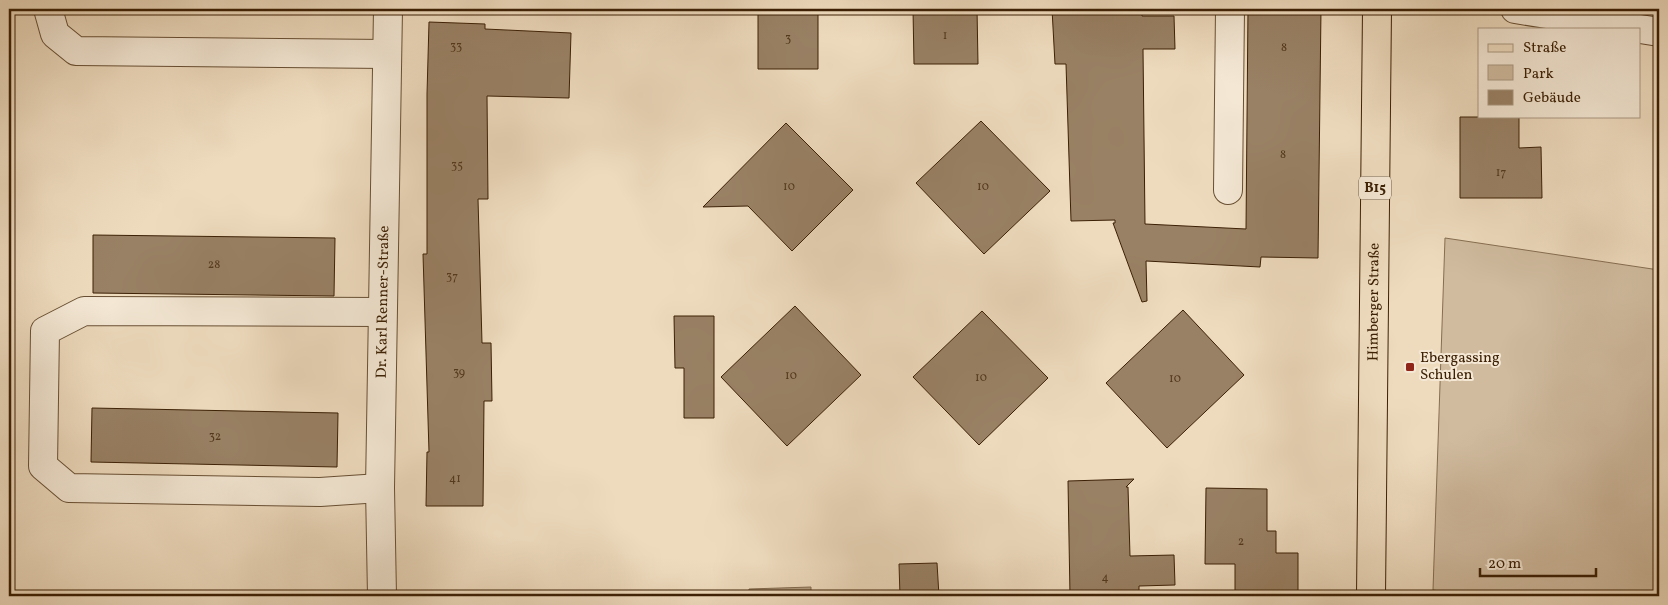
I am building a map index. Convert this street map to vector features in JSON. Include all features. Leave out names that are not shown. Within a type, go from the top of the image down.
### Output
[{"type":"main road","name":"Himberger Straße","points":[[1371,596],[1377,9]]},
{"type":"street","points":[[48,9],[55,34],[76,51],[388,54]]},
{"type":"street","name":"Dr. Karl Renner-Straße","points":[[382,596],[380,488],[388,9]]},
{"type":"street","points":[[1228,190],[1230,9]]},
{"type":"street","points":[[1516,9],[1634,28]]},
{"type":"street","points":[[1640,29],[1659,32]]},
{"type":"street","points":[[380,488],[320,492],[69,488],[43,466],[44,331],[84,311],[382,312]]},
{"type":"green space","points":[[1445,238],[1659,270],[1659,596],[1472,596],[1433,590]]},
{"type":"water","points":[[811,587],[811,596],[749,596],[749,589]]},
{"type":"building","points":[[758,9],[818,9],[818,69],[758,69]]},
{"type":"building","points":[[913,9],[977,9],[978,64],[914,64]]},
{"type":"building","points":[[1052,9],[1142,9],[1142,16],[1174,16],[1175,49],[1143,49],[1145,224],[1246,229],[1248,9],[1321,9],[1318,258],[1261,257],[1260,267],[1146,261],[1147,301],[1142,302],[1113,223],[1115,223],[1115,220],[1071,221],[1066,64],[1055,64]]},
{"type":"building","points":[[429,22],[485,24],[485,29],[571,33],[569,98],[487,96],[488,199],[478,199],[482,343],[491,343],[492,401],[484,401],[483,506],[426,506],[427,452],[429,452],[423,254],[427,254]]},
{"type":"building","points":[[1460,117],[1519,118],[1519,148],[1541,147],[1542,198],[1460,198]]},
{"type":"building","points":[[981,121],[1050,191],[984,254],[916,183]]},
{"type":"building","points":[[786,123],[853,190],[792,251],[748,206],[703,207]]},
{"type":"building","points":[[93,235],[335,238],[334,296],[93,293]]},
{"type":"building","points":[[795,306],[861,375],[787,446],[721,377]]},
{"type":"building","points":[[1183,310],[1244,375],[1167,448],[1106,383]]},
{"type":"building","points":[[982,311],[1048,378],[979,445],[913,377]]},
{"type":"building","points":[[674,316],[714,316],[714,418],[684,418],[684,368],[675,368]]},
{"type":"building","points":[[92,408],[338,413],[337,467],[91,462]]},
{"type":"building","points":[[1134,479],[1126,487],[1128,487],[1130,556],[1174,555],[1175,585],[1139,586],[1139,596],[1070,596],[1068,481]]},
{"type":"building","points":[[1206,488],[1267,489],[1267,531],[1276,531],[1276,553],[1298,553],[1298,596],[1235,596],[1235,564],[1205,564]]},
{"type":"building","points":[[937,563],[939,596],[900,596],[899,564]]},
{"type":"place","name":"Ebergassing Schulen","points":[[1410,367]]}]
